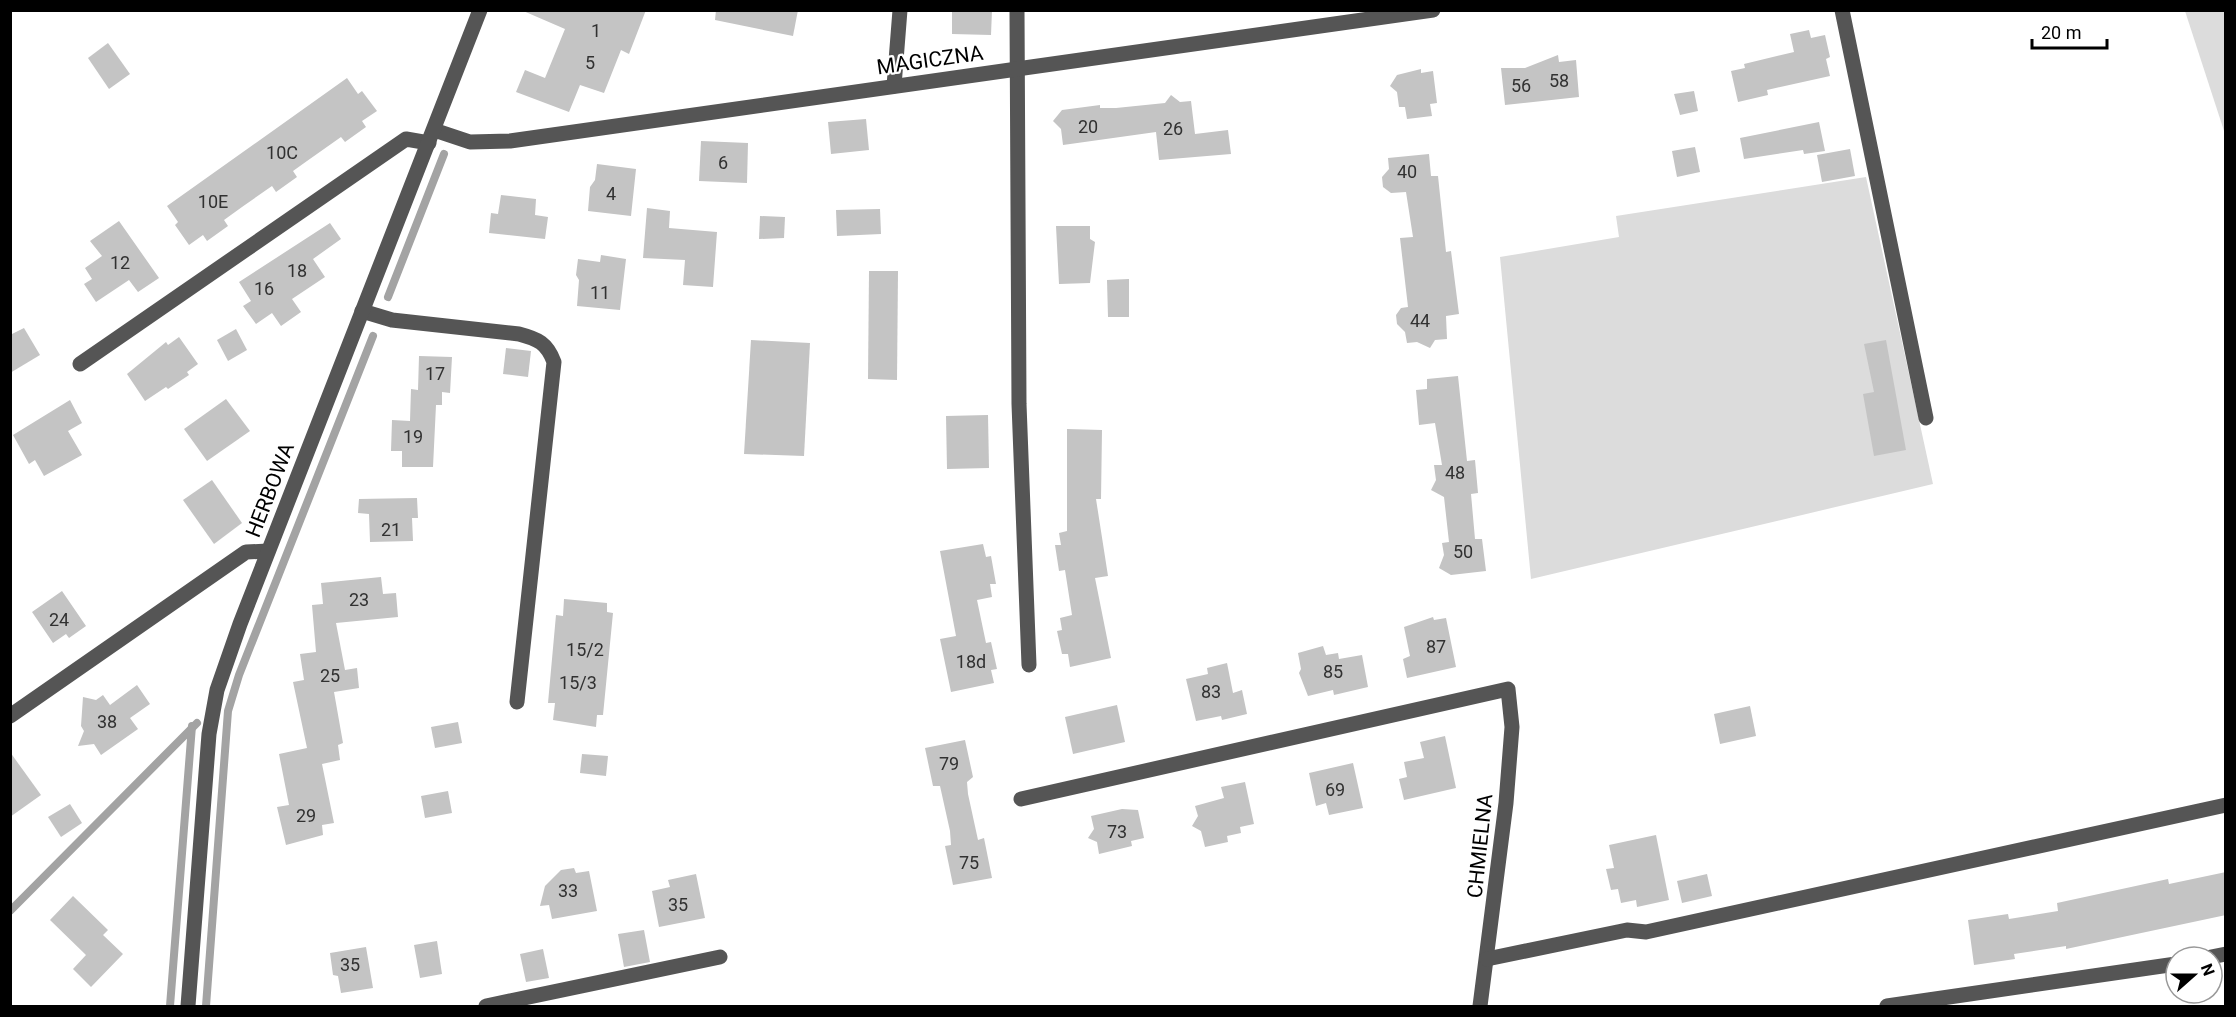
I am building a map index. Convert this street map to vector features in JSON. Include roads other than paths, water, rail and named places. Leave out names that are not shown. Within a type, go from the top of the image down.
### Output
[{"type":"street","name":"HERBOWA","points":[[188,1006],[209,734],[218,690],[268,551],[480,10]]},
{"type":"street","points":[[894,86],[900,10]]},
{"type":"street","points":[[1017,10],[1019,404],[1029,665]]},
{"type":"street","name":"MAGICZNA","points":[[80,364],[406,139],[431,136],[470,142],[510,141],[1433,10]]},
{"type":"street","points":[[1842,10],[1926,418]]},
{"type":"street","points":[[362,311],[392,320],[519,334],[537,338],[549,348],[554,362],[517,702]]},
{"type":"street","points":[[10,716],[246,552],[268,551]]},
{"type":"street","name":"CHMIELNA","points":[[1021,799],[1508,689],[1512,726],[1506,803],[1480,1006]]},
{"type":"street","points":[[1487,959],[1627,930],[1646,932],[2226,805]]},
{"type":"street","points":[[486,1006],[720,957]]},
{"type":"street","points":[[1887,1006],[2164,966]]},
{"type":"waterway","points":[[388,297],[444,154]]},
{"type":"waterway","points":[[206,1006],[228,711],[239,675],[373,336]]},
{"type":"waterway","points":[[10,911],[197,723]]},
{"type":"waterway","points":[[170,1006],[192,726]]}]
